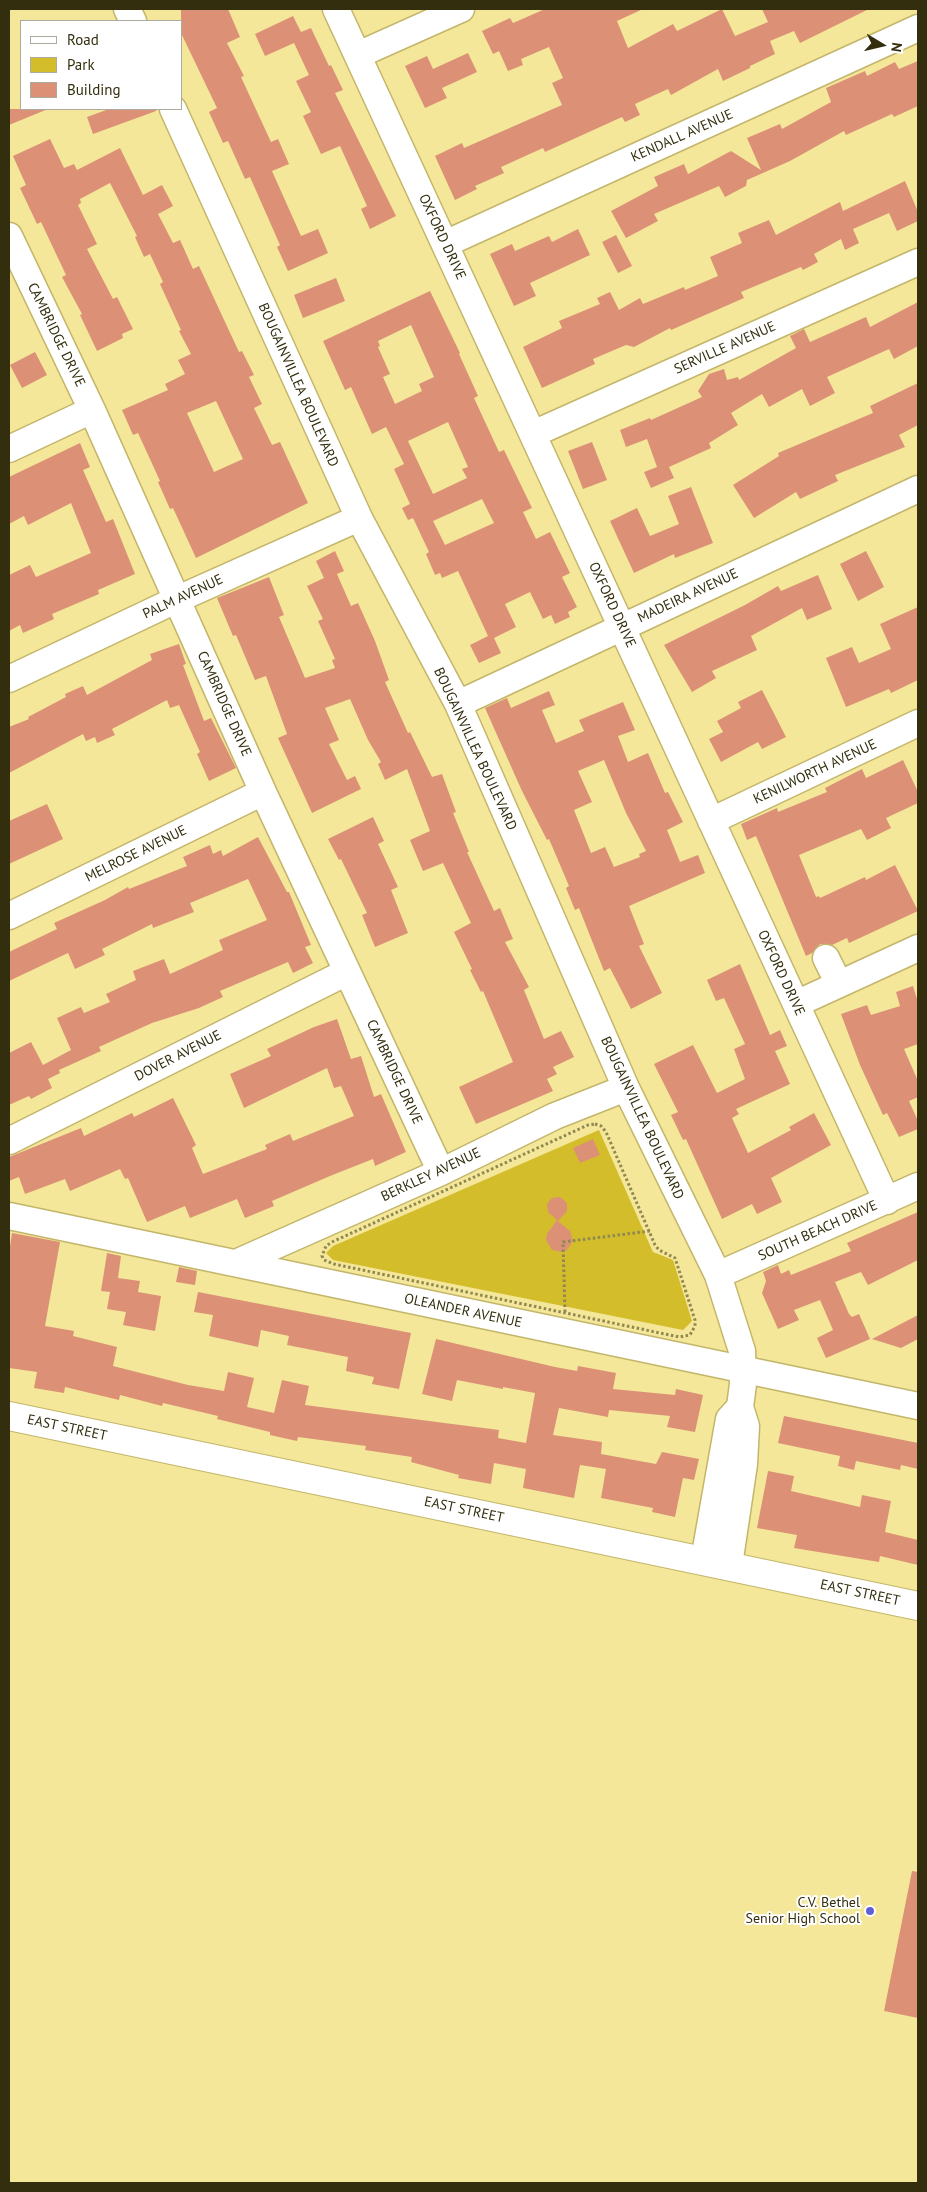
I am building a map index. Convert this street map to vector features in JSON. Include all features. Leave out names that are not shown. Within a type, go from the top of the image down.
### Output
[{"type":"main road","name":"EAST STREET","points":[[9,1416],[717,1562],[918,1606]]},
{"type":"street","name":"OXFORD DRIVE","points":[[336,9],[887,1201]]},
{"type":"street","points":[[358,55],[461,9]]},
{"type":"street","name":"KENDALL AVENUE","points":[[445,244],[918,28]]},
{"type":"street","name":"BOUGAINVILLEA BOULEVARD","points":[[172,110],[358,518],[458,704],[626,1088],[718,1275],[742,1351],[743,1370],[740,1407],[746,1426],[744,1464],[717,1562]]},
{"type":"street","name":"CAMBRIDGE DRIVE","points":[[9,236],[92,410],[264,792],[441,1172]]},
{"type":"street","name":"SERVILLE AVENUE","points":[[533,434],[918,262]]},
{"type":"street","points":[[9,449],[92,410]]},
{"type":"street","name":"MADEIRA AVENUE","points":[[458,704],[918,489]]},
{"type":"street","name":"PALM AVENUE","points":[[9,679],[178,599],[358,518]]},
{"type":"street","name":"KENILWORTH AVENUE","points":[[712,821],[918,723]]},
{"type":"street","name":"MELROSE AVENUE","points":[[9,916],[264,792]]},
{"type":"street","points":[[796,1004],[918,948]]},
{"type":"street","points":[[826,958],[839,984]]},
{"type":"street","name":"DOVER AVENUE","points":[[9,1141],[348,972]]},
{"type":"street","name":"BERKLEY AVENUE","points":[[236,1263],[441,1172],[555,1116],[626,1088]]},
{"type":"street","name":"SOUTH BEACH DRIVE","points":[[718,1275],[918,1186]]},
{"type":"street","name":"OLEANDER AVENUE","points":[[9,1216],[907,1403]]},
{"type":"street","points":[[907,1403],[918,1390]]},
{"type":"path","points":[[595,1124],[601,1126],[606,1132],[650,1231],[659,1250],[675,1258],[695,1320],[694,1331],[690,1335],[679,1336],[334,1264],[324,1260],[322,1252],[332,1242],[588,1125],[595,1124]]},
{"type":"path","points":[[565,1312],[563,1242],[650,1231]]},
{"type":"green space","points":[[599,1130],[653,1252],[673,1260],[692,1321],[683,1330],[333,1260],[326,1253],[333,1246]]},
{"type":"building","points":[[181,9],[228,9],[240,37],[227,43],[244,76],[241,77],[271,142],[278,139],[289,164],[272,171],[301,236],[318,229],[328,253],[288,271],[277,247],[280,245],[250,177],[245,179],[228,141],[223,143],[209,112],[217,108],[182,35]]},
{"type":"building","points":[[545,9],[643,9],[617,21],[628,48],[673,24],[677,31],[722,9],[735,36],[768,22],[762,9],[869,9],[800,43],[794,31],[770,41],[775,54],[750,66],[750,68],[723,81],[718,69],[671,95],[668,89],[635,104],[640,115],[625,122],[622,117],[545,152],[543,148],[501,167],[504,173],[475,186],[477,189],[455,200],[435,156],[462,143],[464,148],[562,105],[552,83],[563,78],[549,47],[521,59],[523,65],[508,71],[499,51],[493,54],[482,31],[510,18],[513,23]]},
{"type":"building","points":[[293,16],[301,32],[311,28],[329,66],[331,65],[343,90],[335,93],[396,216],[370,229],[361,209],[367,206],[340,146],[321,154],[303,116],[311,112],[296,81],[309,75],[294,43],[265,56],[255,34]]},
{"type":"building","points":[[468,53],[477,72],[442,88],[447,98],[425,108],[405,66],[427,56],[433,69]]},
{"type":"building","points":[[918,61],[918,106],[894,117],[892,114],[846,135],[844,131],[790,161],[747,180],[746,186],[725,197],[719,186],[654,214],[658,221],[626,238],[611,211],[658,186],[654,177],[684,164],[688,174],[731,151],[761,170],[747,138],[780,124],[782,129],[831,102],[826,88],[865,71],[867,76],[895,62],[899,69]]},
{"type":"building","points":[[9,109],[46,110],[9,125]]},
{"type":"building","points":[[106,110],[156,110],[93,134],[87,117]]},
{"type":"building","points":[[50,139],[64,168],[74,164],[77,170],[120,148],[143,195],[162,185],[173,206],[158,214],[173,243],[180,240],[193,269],[199,266],[239,352],[242,351],[254,375],[249,377],[262,404],[254,408],[272,445],[280,442],[308,503],[196,558],[173,508],[170,509],[158,482],[160,481],[138,433],[133,435],[122,410],[168,390],[165,384],[185,374],[178,360],[191,354],[179,331],[181,330],[160,284],[163,282],[150,254],[144,257],[135,237],[137,236],[110,183],[80,199],[81,203],[78,205],[97,244],[87,249],[113,299],[117,297],[133,329],[122,334],[123,338],[97,351],[80,315],[82,314],[62,277],[66,275],[41,222],[37,224],[20,188],[26,185],[13,156]],"holes":[[[216,401],[243,459],[214,472],[187,413]]]},
{"type":"building","points":[[905,181],[918,212],[918,221],[897,231],[889,213],[853,229],[859,243],[845,250],[841,239],[814,254],[818,262],[803,270],[801,267],[741,292],[744,298],[671,330],[670,328],[634,347],[626,345],[593,359],[595,364],[542,388],[523,347],[562,328],[559,321],[600,304],[597,298],[610,292],[619,310],[640,298],[643,304],[684,287],[685,290],[718,276],[710,257],[742,243],[738,233],[769,220],[776,235],[840,202],[843,211]]},
{"type":"building","points":[[578,229],[590,255],[530,283],[536,296],[514,306],[490,254],[512,244],[515,251],[549,236],[552,242]]},
{"type":"building","points":[[616,235],[632,266],[618,273],[602,242]]},
{"type":"building","points":[[336,278],[345,301],[303,318],[294,295]]},
{"type":"building","points":[[430,291],[460,353],[478,396],[474,398],[499,452],[504,450],[532,508],[523,512],[536,539],[550,532],[570,573],[562,577],[577,607],[568,612],[570,617],[555,624],[551,615],[543,619],[530,592],[505,604],[516,627],[494,638],[501,653],[479,663],[470,645],[488,636],[458,571],[442,578],[440,573],[435,575],[426,554],[429,552],[413,518],[408,520],[402,508],[410,504],[394,469],[404,464],[386,427],[372,434],[351,387],[345,390],[323,341]],"holes":[[[411,325],[434,377],[419,384],[422,391],[395,404],[383,377],[390,374],[378,347],[380,346],[378,341]],[[448,422],[468,467],[462,469],[467,478],[433,494],[408,441]],[[482,499],[494,523],[445,545],[433,521]]]},
{"type":"building","points":[[918,302],[918,346],[894,359],[889,349],[827,377],[835,393],[810,406],[802,389],[769,407],[762,394],[731,413],[738,425],[709,443],[711,448],[669,467],[674,478],[651,488],[644,472],[657,467],[647,439],[626,447],[620,430],[650,418],[651,420],[702,397],[698,391],[709,374],[724,369],[727,380],[738,377],[739,380],[796,348],[790,336],[804,329],[810,342],[866,317],[870,327]]},
{"type":"building","points":[[35,352],[47,375],[22,388],[10,365]]},
{"type":"building","points":[[918,383],[918,425],[899,435],[905,447],[835,475],[838,481],[800,499],[796,492],[754,518],[733,485],[779,456],[778,453],[873,413],[870,406]]},
{"type":"building","points":[[592,442],[607,480],[583,489],[568,451]]},
{"type":"building","points":[[80,443],[90,467],[83,470],[106,522],[113,519],[135,574],[98,590],[99,594],[52,614],[54,619],[23,633],[20,625],[9,631],[9,575],[30,565],[36,577],[91,553],[71,503],[28,525],[24,516],[9,524],[9,477]]},
{"type":"building","points":[[691,487],[713,543],[675,558],[674,554],[634,573],[610,521],[637,508],[650,536],[679,524],[668,496]]},
{"type":"building","points":[[335,551],[344,571],[337,574],[351,606],[358,603],[375,641],[389,680],[385,682],[408,733],[410,732],[432,777],[442,774],[456,812],[453,813],[469,852],[467,852],[494,911],[500,908],[513,939],[505,942],[529,987],[524,990],[544,1039],[561,1031],[574,1057],[553,1067],[557,1074],[547,1079],[553,1091],[476,1124],[459,1087],[513,1062],[483,991],[481,992],[470,970],[472,969],[454,932],[471,923],[443,863],[423,871],[410,840],[430,831],[407,769],[385,780],[378,764],[381,762],[368,740],[350,699],[325,708],[339,740],[329,744],[347,780],[355,776],[361,789],[312,813],[278,738],[287,734],[266,676],[255,680],[236,635],[233,636],[217,598],[269,577],[284,615],[279,617],[305,678],[335,668],[332,660],[335,659],[318,621],[323,619],[307,586],[324,578],[316,561]]},
{"type":"building","points":[[866,551],[884,587],[858,601],[840,564]]},
{"type":"building","points":[[818,575],[832,609],[807,620],[802,608],[751,636],[757,650],[712,671],[716,678],[692,692],[664,645],[745,605],[778,586],[781,591]]},
{"type":"building","points":[[918,607],[918,680],[891,693],[889,689],[846,707],[826,658],[852,647],[859,663],[891,649],[880,624]]},
{"type":"building","points":[[179,644],[186,664],[183,665],[204,721],[211,718],[236,768],[209,781],[197,754],[200,752],[179,705],[170,708],[167,700],[112,729],[115,735],[97,743],[95,737],[86,741],[83,734],[9,773],[9,727],[29,719],[28,717],[66,697],[65,694],[83,686],[87,695],[152,660],[150,654]]},
{"type":"building","points":[[762,690],[786,737],[762,749],[758,742],[721,762],[709,739],[723,732],[717,721],[741,708],[738,702]]},
{"type":"building","points":[[549,691],[555,705],[542,710],[556,743],[584,731],[579,720],[623,702],[635,730],[618,736],[628,762],[648,753],[665,793],[668,792],[683,822],[667,830],[680,862],[698,855],[705,873],[629,906],[644,944],[639,946],[662,993],[631,1009],[610,968],[604,971],[579,908],[575,910],[566,888],[569,886],[549,839],[547,840],[522,791],[485,708],[507,698],[511,708]],"holes":[[[604,760],[626,813],[646,851],[639,854],[640,857],[614,867],[605,847],[591,853],[574,810],[592,802],[578,771]]]},
{"type":"building","points":[[903,760],[918,792],[918,803],[886,818],[891,828],[867,840],[861,829],[799,855],[816,897],[819,896],[820,898],[865,877],[866,880],[895,865],[918,911],[849,943],[847,938],[832,945],[820,944],[812,953],[806,956],[756,836],[747,840],[741,824],[777,808],[778,812],[827,792],[825,788],[862,769],[866,778]]},
{"type":"building","points":[[47,804],[63,839],[9,864],[9,821]]},
{"type":"building","points":[[373,817],[384,841],[378,844],[398,887],[391,890],[408,933],[375,947],[362,915],[367,913],[341,859],[339,860],[328,839]]},
{"type":"building","points":[[258,837],[287,892],[289,892],[311,945],[305,947],[313,963],[293,973],[288,962],[220,991],[223,997],[199,1008],[152,1023],[99,1047],[101,1051],[59,1070],[60,1073],[48,1079],[52,1088],[31,1099],[29,1096],[9,1105],[9,1053],[31,1042],[43,1065],[71,1050],[57,1018],[81,1007],[84,1013],[110,1002],[106,994],[136,980],[133,971],[164,959],[170,974],[223,950],[219,940],[267,920],[248,879],[190,903],[194,912],[153,928],[152,924],[102,949],[105,955],[75,969],[68,953],[9,981],[9,952],[57,929],[54,923],[105,900],[128,887],[129,889],[187,866],[183,857],[210,845],[213,854],[221,850],[223,856]]},
{"type":"building","points":[[740,964],[770,1035],[780,1030],[787,1046],[775,1051],[790,1084],[736,1109],[739,1114],[732,1118],[748,1153],[791,1130],[789,1127],[814,1113],[831,1145],[771,1178],[782,1202],[757,1214],[752,1204],[722,1219],[686,1139],[683,1140],[671,1115],[678,1112],[654,1064],[693,1045],[717,1093],[745,1079],[734,1049],[745,1044],[724,998],[716,1001],[707,980]]},
{"type":"building","points":[[913,986],[918,1002],[918,1044],[904,1049],[918,1081],[918,1097],[909,1101],[918,1121],[918,1129],[899,1137],[887,1113],[883,1115],[860,1065],[841,1014],[867,1005],[871,1015],[900,1006],[896,992]]},
{"type":"building","points":[[337,1019],[351,1059],[361,1056],[374,1097],[381,1094],[406,1152],[375,1166],[373,1159],[330,1176],[272,1201],[274,1206],[245,1218],[237,1199],[190,1218],[185,1206],[147,1222],[128,1178],[125,1179],[120,1169],[70,1191],[65,1179],[25,1194],[19,1177],[9,1181],[9,1157],[81,1128],[84,1136],[132,1113],[134,1117],[173,1098],[196,1145],[192,1148],[203,1174],[267,1149],[265,1145],[290,1134],[293,1141],[354,1116],[341,1086],[334,1088],[327,1068],[244,1108],[230,1074],[271,1056],[267,1049],[314,1027]]},
{"type":"building","points":[[593,1139],[600,1155],[580,1163],[573,1148]]},
{"type":"building","points":[[560,1197],[567,1203],[567,1211],[558,1221],[570,1231],[573,1241],[567,1250],[562,1252],[552,1250],[546,1240],[547,1234],[557,1220],[548,1212],[547,1204],[552,1198]]},
{"type":"building","points":[[918,1212],[918,1260],[868,1285],[861,1272],[835,1282],[849,1314],[852,1317],[859,1314],[870,1339],[826,1358],[817,1338],[833,1330],[820,1300],[794,1310],[799,1320],[778,1329],[762,1293],[766,1281],[763,1272],[778,1265],[781,1274],[789,1270],[791,1275],[851,1251],[847,1243]]},
{"type":"building","points":[[12,1233],[60,1242],[45,1326],[74,1331],[73,1336],[117,1347],[113,1366],[188,1385],[224,1391],[228,1372],[254,1378],[247,1407],[274,1413],[282,1380],[309,1386],[305,1405],[499,1430],[498,1438],[526,1443],[535,1393],[457,1380],[452,1401],[422,1394],[436,1339],[555,1367],[577,1371],[578,1366],[616,1373],[613,1389],[675,1395],[676,1389],[703,1395],[695,1432],[667,1427],[670,1416],[609,1410],[608,1417],[559,1408],[553,1435],[602,1442],[601,1454],[656,1464],[662,1452],[699,1459],[694,1480],[683,1478],[675,1517],[652,1512],[653,1508],[601,1498],[606,1469],[580,1465],[574,1498],[523,1488],[526,1469],[494,1463],[491,1484],[458,1478],[459,1475],[411,1462],[412,1457],[365,1450],[366,1446],[298,1437],[297,1441],[270,1435],[270,1432],[217,1419],[218,1416],[163,1403],[162,1406],[120,1395],[119,1400],[65,1387],[64,1393],[34,1388],[37,1372],[9,1368],[9,1253]]},
{"type":"building","points":[[107,1253],[121,1256],[118,1278],[140,1281],[138,1292],[161,1296],[155,1331],[123,1325],[126,1312],[107,1309],[110,1292],[101,1291]]},
{"type":"building","points":[[179,1267],[197,1271],[195,1285],[176,1282]]},
{"type":"building","points":[[198,1292],[411,1333],[399,1389],[372,1384],[374,1377],[346,1371],[348,1357],[287,1345],[289,1336],[261,1330],[258,1347],[209,1336],[213,1315],[194,1312]]},
{"type":"building","points":[[918,1315],[918,1339],[901,1348],[872,1339]]},
{"type":"building","points":[[784,1416],[918,1443],[918,1469],[901,1465],[900,1470],[856,1461],[854,1470],[838,1466],[840,1456],[778,1443]]},
{"type":"building","points":[[768,1471],[794,1476],[791,1491],[860,1507],[862,1495],[891,1501],[885,1532],[918,1540],[918,1565],[880,1556],[879,1562],[794,1548],[797,1535],[757,1528]]},
{"type":"building","points":[[912,1871],[918,1872],[918,2018],[884,2011]]},
{"type":"place","name":"C.V. Bethel Senior High School","points":[[870,1911]]}]
